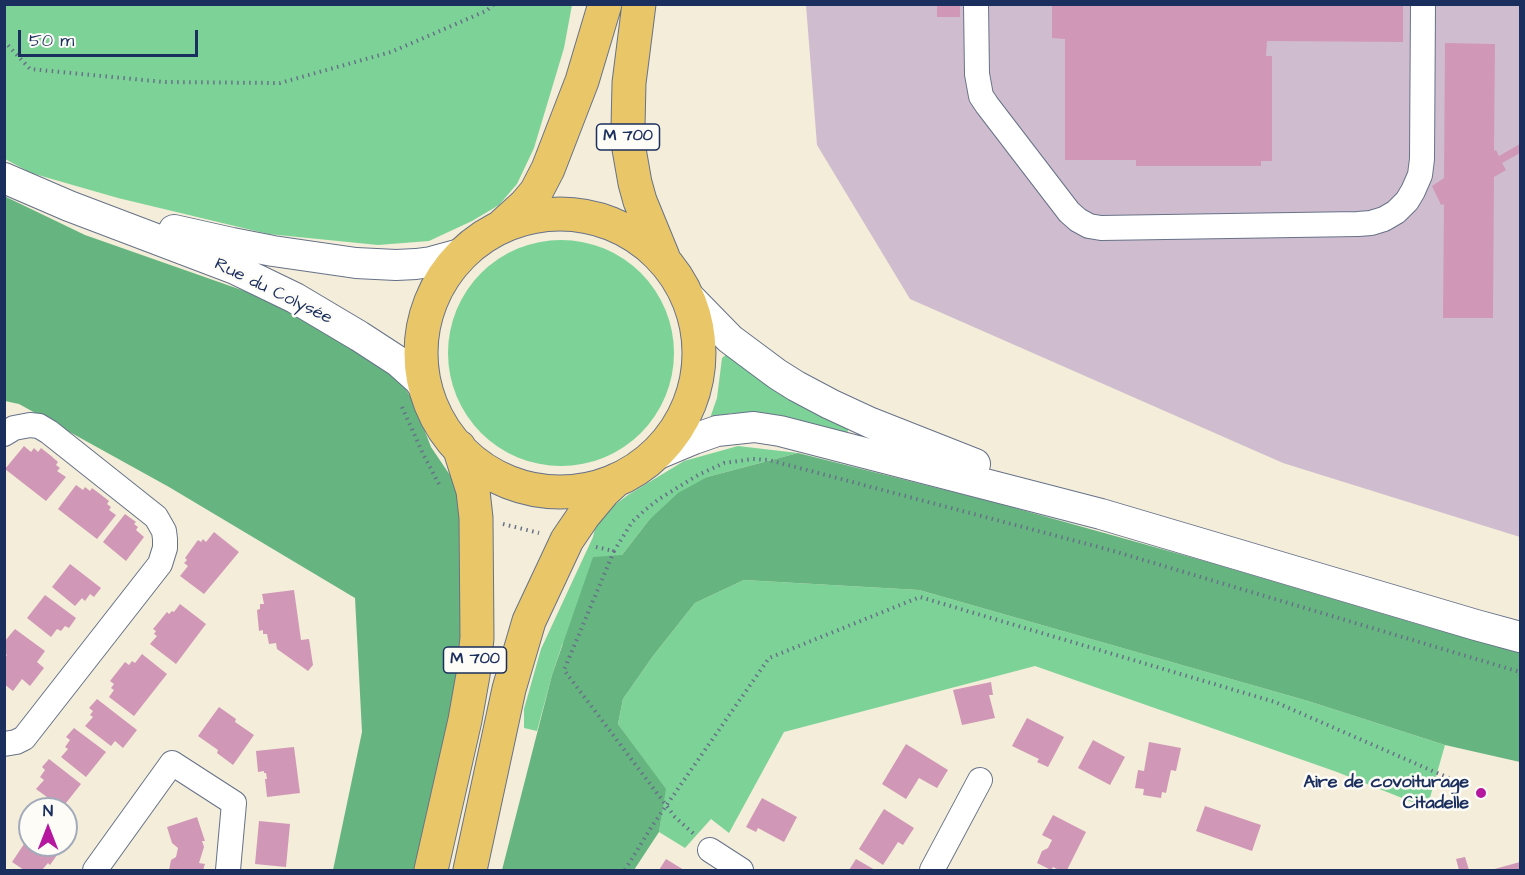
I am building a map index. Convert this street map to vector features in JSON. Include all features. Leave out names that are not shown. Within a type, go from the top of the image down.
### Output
[{"type":"highway","points":[[499,228],[516,221],[561,214],[589,217],[615,226],[647,244],[667,264],[686,294],[695,319],[699,355],[696,382],[691,399],[680,424],[651,458],[618,479],[576,490],[555,491],[533,489],[513,483],[475,462],[413,395],[423,371],[421,350],[426,318],[438,287],[464,253],[499,228],[536,192],[548,169],[582,81],[605,4]]},
{"type":"highway","name":"M 700","points":[[639,4],[629,83],[629,149],[634,183],[667,264]]},
{"type":"highway","name":"M 700","points":[[431,870],[465,720],[474,665],[477,619],[476,518],[473,491],[459,447]]},
{"type":"highway","name":"M 700","points":[[470,870],[509,689],[529,621],[567,540],[604,491],[618,479]]},
{"type":"street","points":[[976,4],[976,74],[981,96],[1069,212],[1089,226],[1101,228],[1358,224],[1384,219],[1396,212],[1407,201],[1420,175],[1424,4]]},
{"type":"street","name":"Rue du Colysée","points":[[4,178],[69,206],[243,273],[295,298],[399,363],[419,380],[413,395]]},
{"type":"street","name":"Rue du Colysée","points":[[69,206],[232,243],[356,263],[416,264],[464,253]]},
{"type":"street","points":[[686,294],[736,344],[777,374],[820,399],[871,423],[1101,514]]},
{"type":"street","points":[[4,434],[14,428],[30,425],[39,426],[49,432],[156,517],[164,531],[165,539],[165,549],[160,564],[24,738],[4,744]]},
{"type":"street","points":[[651,458],[717,431],[766,428],[1101,514],[1521,637]]},
{"type":"street","points":[[1476,625],[1521,630]]},
{"type":"street","points":[[95,870],[172,763],[234,803],[228,870]]},
{"type":"street","points":[[932,870],[980,780]]},
{"type":"street","points":[[710,850],[741,870]]},
{"type":"path","points":[[4,41],[30,69],[164,82],[280,83],[391,52],[486,11],[494,4]]},
{"type":"path","points":[[413,395],[406,417],[441,488]]},
{"type":"path","points":[[710,850],[675,817],[564,670],[614,551],[632,522],[659,499],[698,475],[739,460],[769,460],[1110,550],[1521,672]]},
{"type":"path","points":[[476,518],[614,551]]},
{"type":"path","points":[[625,870],[652,826],[769,658],[920,597],[1275,702],[1451,779]]},
{"type":"shaded area","points":[[806,5],[1520,5],[1520,537],[1283,463],[910,299],[817,145]]},
{"type":"green space","points":[[4,5],[572,5],[564,48],[534,148],[517,184],[499,205],[472,221],[429,241],[378,245],[268,234],[118,198],[31,173],[5,159]]},
{"type":"green space","points":[[4,196],[85,235],[253,294],[304,317],[384,368],[404,386],[414,403],[431,447],[456,484],[463,504],[465,630],[420,870],[333,870],[362,732],[355,598],[169,487],[19,404],[5,401]]},
{"type":"green space","points":[[550,240],[572,240],[594,244],[614,253],[633,265],[649,281],[670,320],[674,353],[670,386],[666,396],[649,425],[633,441],[594,462],[572,466],[550,466],[528,462],[508,453],[489,441],[473,425],[452,386],[448,364],[448,342],[452,320],[461,300],[473,281],[489,265],[528,244]]},
{"type":"green space","points":[[727,354],[754,376],[796,403],[849,428],[847,433],[762,414],[731,413],[709,421],[717,398],[722,358]]},
{"type":"green space","points":[[738,446],[798,453],[707,477],[649,520],[622,555],[562,645],[537,731],[524,728],[524,709],[541,649],[601,515],[628,495],[684,461]]},
{"type":"green space","points":[[798,453],[997,503],[1520,652],[1520,762],[1445,745],[1308,701],[919,590],[744,580],[695,603],[623,699],[618,724],[666,789],[659,832],[634,870],[502,870],[552,675],[593,557],[622,555],[649,520],[678,493],[707,477]]},
{"type":"green space","points":[[744,580],[919,590],[1308,701],[1445,745],[1427,808],[1337,772],[1035,666],[784,732],[729,833],[711,819],[685,848],[659,832],[665,789],[618,724],[623,699],[695,603]]},
{"type":"building","points":[[937,4],[960,4],[960,17],[937,17]]},
{"type":"building","points":[[1052,4],[1403,4],[1403,42],[1267,41],[1266,56],[1272,56],[1272,161],[1261,161],[1261,166],[1136,166],[1136,160],[1065,160],[1065,39],[1052,38]]},
{"type":"building","points":[[1445,43],[1495,44],[1494,151],[1496,150],[1499,156],[1520,144],[1520,153],[1502,163],[1506,170],[1494,177],[1493,318],[1443,318],[1444,204],[1441,205],[1432,186],[1444,178]]},
{"type":"building","points":[[24,446],[31,452],[34,448],[38,452],[41,448],[58,462],[56,465],[60,468],[57,471],[66,477],[46,501],[5,469]]},
{"type":"building","points":[[76,485],[83,490],[85,487],[90,491],[92,488],[100,494],[109,501],[107,504],[111,507],[109,510],[116,515],[97,539],[58,509]]},
{"type":"building","points":[[125,514],[136,522],[134,524],[138,527],[136,530],[144,537],[126,561],[103,542]]},
{"type":"building","points":[[214,532],[239,552],[204,594],[180,576],[188,566],[184,563],[187,560],[185,558],[198,540],[201,542],[203,539],[206,542]]},
{"type":"building","points":[[70,564],[101,588],[94,597],[90,594],[85,601],[82,598],[75,606],[52,587]]},
{"type":"building","points":[[294,590],[301,640],[309,639],[313,665],[308,671],[277,649],[276,643],[269,644],[267,634],[263,634],[263,630],[259,631],[257,610],[260,609],[260,604],[264,604],[262,594]]},
{"type":"building","points":[[45,595],[76,618],[69,628],[65,626],[61,631],[57,629],[51,637],[27,618]]},
{"type":"building","points":[[180,604],[206,624],[176,664],[150,644],[157,636],[153,629],[167,612],[169,614],[174,612]]},
{"type":"building","points":[[15,629],[45,651],[37,662],[44,668],[30,686],[22,679],[13,691],[4,684],[4,658],[7,655],[4,653],[4,642]]},
{"type":"building","points":[[142,654],[167,674],[134,716],[109,697],[114,690],[111,688],[114,684],[110,681],[125,662],[129,665],[132,661],[135,663]]},
{"type":"building","points":[[991,682],[993,695],[989,695],[995,718],[962,725],[953,690]]},
{"type":"building","points":[[97,699],[137,730],[123,748],[115,741],[111,746],[85,726],[93,717],[90,715],[93,711],[89,708]]},
{"type":"building","points":[[219,707],[254,735],[233,765],[217,753],[218,750],[198,736]]},
{"type":"building","points":[[1027,718],[1064,737],[1048,767],[1037,762],[1039,759],[1012,746]]},
{"type":"building","points":[[74,728],[106,752],[86,777],[61,757],[68,749],[65,747],[70,740],[66,737]]},
{"type":"building","points":[[1093,740],[1125,757],[1110,785],[1078,768]]},
{"type":"building","points":[[1149,742],[1181,748],[1176,771],[1171,770],[1166,793],[1162,792],[1161,798],[1143,795],[1144,789],[1135,788],[1138,770],[1144,771]]},
{"type":"building","points":[[906,744],[948,770],[937,788],[919,778],[906,799],[882,784]]},
{"type":"building","points":[[294,747],[300,793],[267,797],[266,773],[258,772],[256,751]]},
{"type":"building","points":[[49,759],[81,784],[71,797],[47,797],[36,789],[44,780],[40,777],[45,770],[42,767]]},
{"type":"building","points":[[762,798],[797,817],[784,842],[758,828],[756,832],[746,827]]},
{"type":"building","points":[[1205,806],[1261,825],[1252,851],[1196,831]]},
{"type":"building","points":[[884,809],[914,828],[903,845],[898,842],[883,865],[859,849]]},
{"type":"building","points":[[1053,815],[1086,832],[1067,870],[1053,867],[1051,870],[1037,863],[1042,851],[1048,848],[1052,840],[1042,835]]},
{"type":"building","points":[[197,817],[205,841],[202,841],[204,847],[199,863],[205,864],[203,870],[169,870],[171,860],[176,857],[178,848],[172,843],[167,827]]},
{"type":"building","points":[[259,821],[290,824],[286,867],[255,864]]},
{"type":"building","points":[[18,853],[18,857],[56,857],[50,865],[48,863],[42,870],[24,870],[12,862]]},
{"type":"building","points":[[1465,857],[1469,870],[1459,870],[1456,859]]},
{"type":"building","points":[[666,859],[684,870],[659,870]]},
{"type":"building","points":[[856,859],[875,870],[849,870]]},
{"type":"building","points":[[1520,862],[1520,870],[1491,870]]},
{"type":"place","name":"Aire de covoiturage Citadelle","points":[[1481,793]]}]
